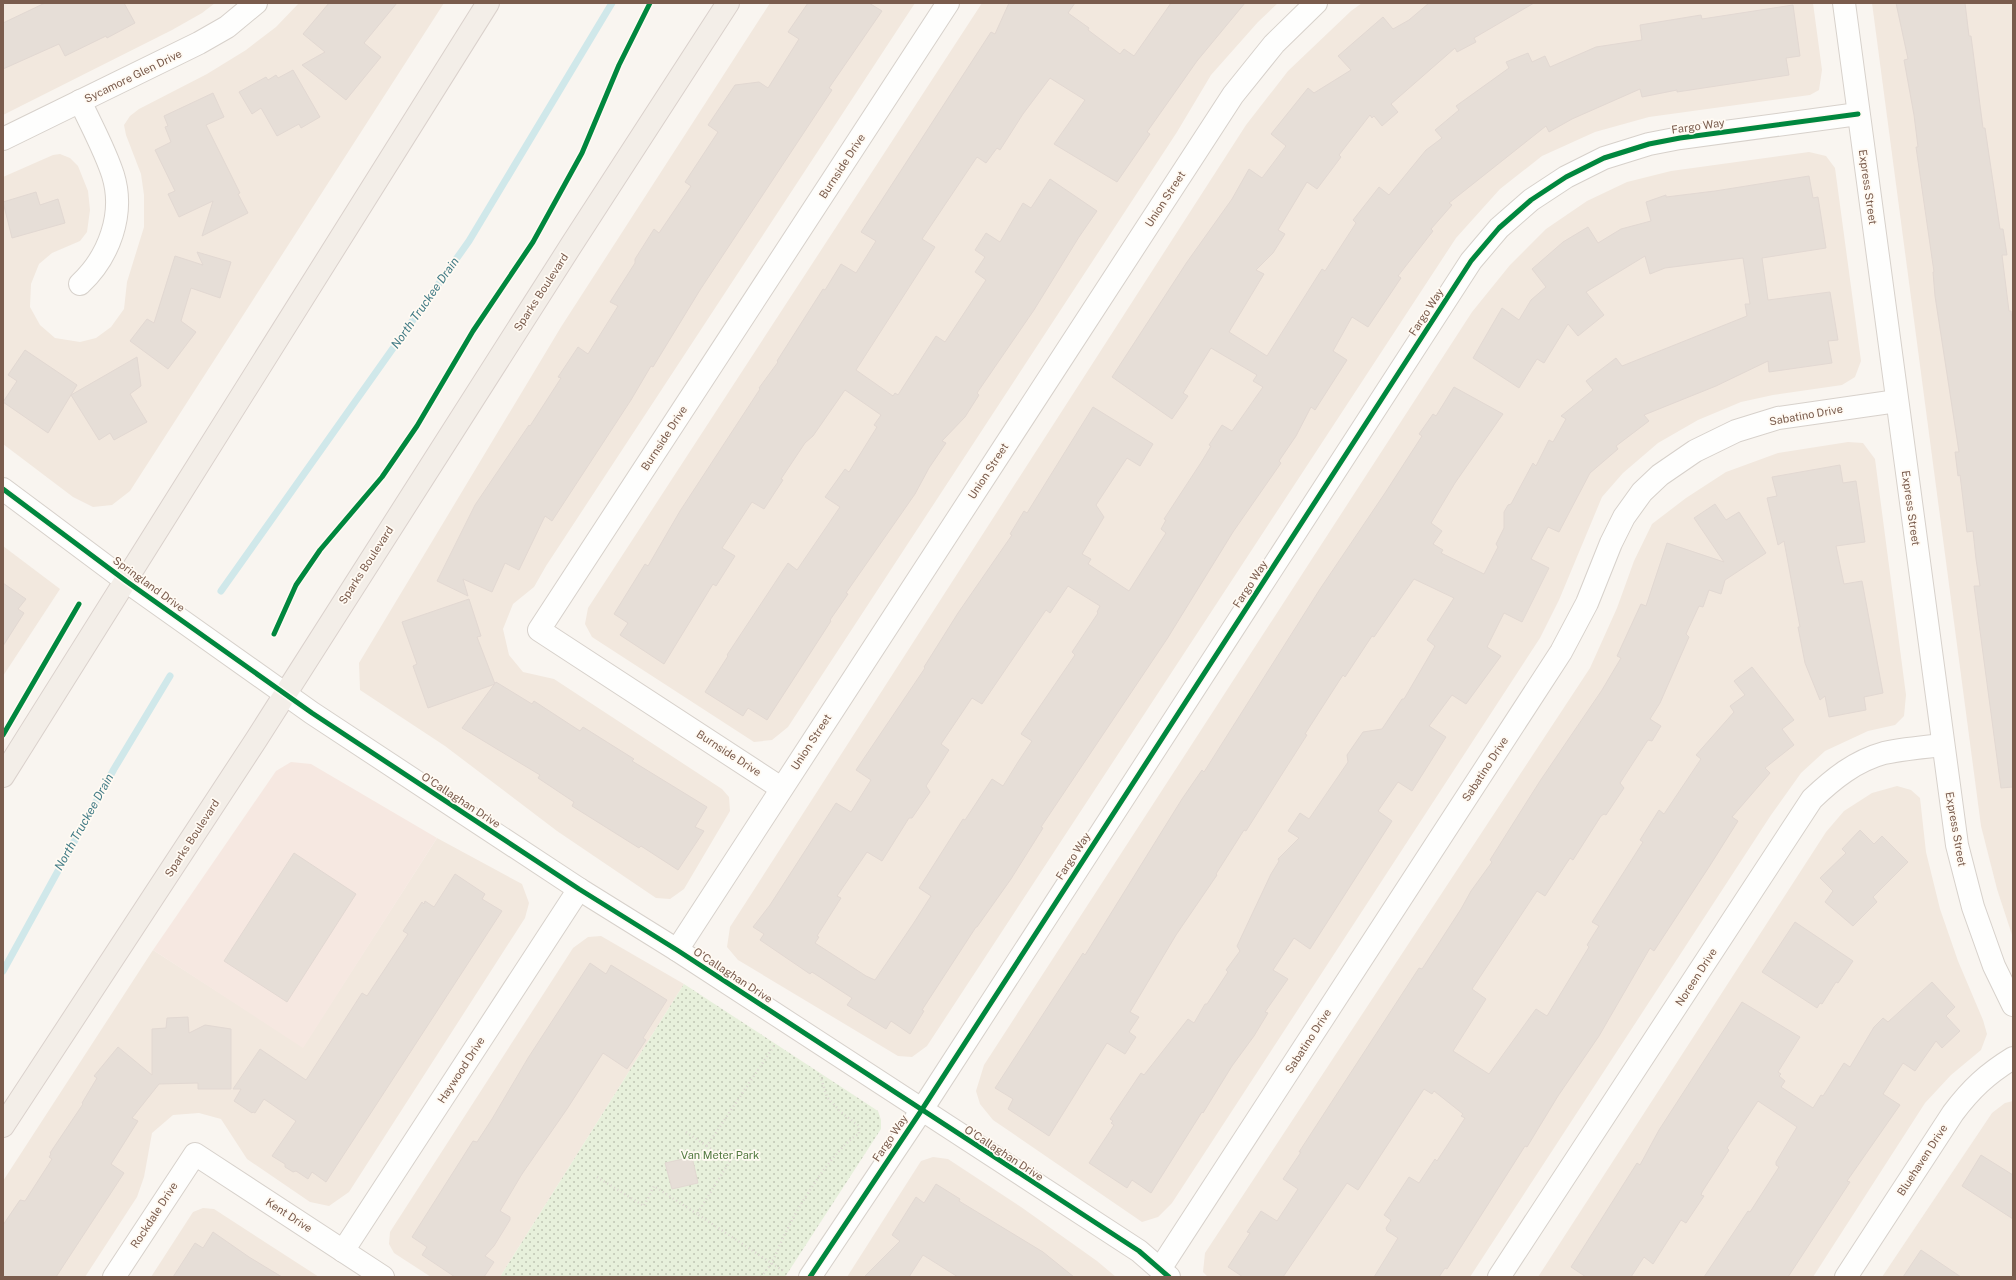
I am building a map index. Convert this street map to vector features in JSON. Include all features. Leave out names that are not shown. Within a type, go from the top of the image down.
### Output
[{"type":"main road","points":[[3,776],[488,3]]},
{"type":"main road","name":"Sparks Boulevard","points":[[3,1126],[256,740],[284,694],[728,3]]},
{"type":"street","name":"Sycamore Glen Drive","points":[[3,139],[212,36],[227,27],[256,3]]},
{"type":"street","name":"Burnside Drive","points":[[782,788],[539,630],[948,3]]},
{"type":"street","name":"Union Street","points":[[677,950],[1233,95],[1274,44],[1316,3]]},
{"type":"street","name":"Express Street","points":[[1844,3],[1957,845],[1973,907],[1994,966],[2013,1005]]},
{"type":"street","points":[[80,101],[113,176],[117,203],[114,229],[104,253],[98,264],[80,284]]},
{"type":"street","name":"Fargo Way","points":[[810,1277],[1471,261],[1499,228],[1531,200],[1566,177],[1604,158],[1649,144],[1858,114]]},
{"type":"street","name":"Sabatino Drive","points":[[1165,1273],[1561,652],[1587,603],[1611,543],[1624,517],[1642,492],[1660,475],[1695,451],[1736,431],[1778,418],[1897,401]]},
{"type":"street","name":"Springland Drive","points":[[3,489],[126,581],[284,694]]},
{"type":"street","name":"O'Callaghan Drive","points":[[284,694],[579,889],[677,950],[920,1110],[1139,1251],[1165,1273]]},
{"type":"street","name":"Noreen Drive","points":[[1499,1277],[1812,799],[1833,779],[1855,765],[1884,753],[1943,745]]},
{"type":"street","name":"Haywood Drive","points":[[342,1251],[579,889]]},
{"type":"street","name":"Bluehaven Drive","points":[[1846,1277],[1952,1113],[1975,1086],[1990,1072],[2013,1058]]},
{"type":"street","name":"Kent Drive","points":[[195,1154],[383,1277]]},
{"type":"street","name":"Rockdale Drive","points":[[114,1277],[195,1154]]},
{"type":"path","points":[[708,1146],[774,1046]]},
{"type":"path","points":[[761,1277],[772,1264],[786,1231],[827,1166],[851,1138],[859,1134],[859,1126],[842,1113],[827,1097],[820,1076]]},
{"type":"path","points":[[686,1132],[730,1161],[697,1214]]},
{"type":"path","points":[[597,1177],[644,1206],[654,1186],[785,1272]]},
{"type":"shaded area","points":[[3,3],[215,3],[202,13],[172,30],[3,115]]},
{"type":"shaded area","points":[[299,3],[444,3],[130,491],[112,505],[93,507],[73,497],[3,444],[3,177],[53,155],[60,154],[70,158],[78,166],[88,191],[90,210],[87,232],[80,241],[52,253],[39,264],[31,284],[30,307],[40,325],[55,338],[80,342],[96,338],[111,327],[124,309],[127,282],[144,227],[144,195],[141,174],[126,135],[124,125],[130,116],[139,109],[207,74],[246,50],[276,27]]},
{"type":"shaded area","points":[[770,3],[915,3],[546,566],[534,587],[513,604],[503,629],[509,655],[523,672],[554,679],[722,789],[729,797],[730,811],[684,889],[670,899],[656,898],[557,831],[445,746],[360,690],[359,663],[561,327]]},
{"type":"shaded area","points":[[982,3],[1278,3],[1258,22],[1211,75],[1177,132],[788,727],[772,740],[754,742],[592,637],[585,624],[588,608]]},
{"type":"shaded area","points":[[1362,3],[1813,3],[1822,70],[1819,90],[1810,95],[1649,117],[1595,132],[1542,156],[1500,189],[1456,238],[927,1046],[912,1057],[898,1056],[738,960],[727,947],[730,927],[1246,125],[1288,71],[1351,11]]},
{"type":"shaded area","points":[[1872,3],[2013,3],[2013,938],[1997,889],[1981,826]]},
{"type":"shaded area","points":[[1809,152],[1826,156],[1835,168],[1861,361],[1855,377],[1842,385],[1773,395],[1741,402],[1698,420],[1658,443],[1623,473],[1602,497],[1559,600],[1540,638],[1172,1203],[1158,1217],[1142,1222],[993,1120],[980,1104],[976,1091],[984,1065],[1472,312],[1510,265],[1546,229],[1587,201],[1627,182],[1671,171]]},
{"type":"shaded area","points":[[1848,442],[1863,443],[1875,459],[1906,695],[1904,716],[1895,725],[1868,731],[1825,751],[1801,773],[1771,815],[1470,1277],[1208,1277],[1203,1272],[1205,1253],[1590,668],[1617,608],[1634,561],[1652,524],[1686,498],[1726,472],[1778,453]]},
{"type":"shaded area","points":[[3,546],[60,589],[3,676]]},
{"type":"shaded area","points":[[291,762],[311,764],[437,838],[303,1048],[153,950],[276,771]]},
{"type":"shaded area","points":[[1897,786],[1911,790],[1920,798],[1926,852],[1940,909],[1958,961],[1983,1020],[1987,1034],[1981,1050],[1951,1075],[1925,1103],[1813,1277],[1538,1277],[1826,832],[1844,811],[1872,793]]},
{"type":"shaded area","points":[[437,838],[522,884],[529,903],[525,918],[349,1192],[329,1206],[310,1202],[247,1159],[221,1119],[199,1113],[173,1115],[152,1133],[144,1177],[137,1197],[85,1277],[3,1277],[3,1181],[153,950],[303,1047]]},
{"type":"shaded area","points":[[601,936],[684,984],[500,1277],[431,1277],[394,1253],[389,1244],[390,1232],[573,948],[588,937]]},
{"type":"shaded area","points":[[2013,1101],[2013,1277],[1882,1277],[1992,1113],[2005,1103]]},
{"type":"shaded area","points":[[933,1157],[948,1159],[1021,1207],[1097,1261],[1116,1277],[847,1277],[921,1161]]},
{"type":"shaded area","points":[[203,1208],[214,1209],[319,1277],[151,1277],[193,1212]]},
{"type":"green space","name":"Van Meter Park","points":[[684,984],[878,1111],[881,1120],[881,1129],[785,1277],[500,1277]]},
{"type":"building","points":[[45,3],[124,3],[135,23],[107,38],[106,36],[65,56],[59,44],[3,69],[3,23]]},
{"type":"building","points":[[329,3],[397,3],[364,43],[381,57],[346,100],[302,65],[325,52],[303,34]]},
{"type":"building","points":[[808,3],[869,3],[882,11],[829,88],[832,90],[700,290],[653,367],[651,366],[631,400],[552,521],[545,516],[519,570],[505,563],[492,592],[463,579],[468,596],[437,581],[475,505],[529,425],[530,426],[561,378],[558,377],[578,347],[588,354],[618,306],[610,302],[635,263],[635,259],[654,229],[659,233],[691,186],[685,182],[718,132],[708,125],[735,85],[759,82],[768,88],[799,39],[788,32]]},
{"type":"building","points":[[1009,3],[1075,3],[1068,13],[1089,28],[1088,30],[1120,54],[1124,49],[1134,56],[1171,3],[1245,3],[1197,61],[1147,132],[1150,134],[1117,182],[1054,144],[1085,100],[1050,78],[1023,114],[1000,150],[997,148],[986,163],[977,157],[922,239],[935,247],[856,370],[893,396],[895,393],[898,395],[936,336],[945,342],[986,280],[975,272],[985,257],[975,250],[986,233],[1000,242],[1023,203],[1031,208],[1050,179],[1097,211],[1079,237],[1034,310],[977,393],[979,395],[965,417],[942,441],[946,443],[929,468],[915,494],[846,593],[848,594],[767,720],[748,708],[743,716],[705,692],[728,656],[727,655],[788,563],[797,570],[840,507],[825,497],[845,469],[849,472],[877,427],[874,425],[881,415],[845,390],[813,436],[805,443],[781,479],[783,480],[764,509],[752,502],[722,548],[735,556],[716,586],[713,584],[664,664],[620,635],[628,623],[614,614],[645,564],[648,566],[680,511],[760,389],[759,388],[778,362],[777,361],[823,289],[825,290],[841,264],[856,273],[876,241],[861,232],[991,32],[995,34]]},
{"type":"building","points":[[1429,3],[1534,3],[1474,38],[1476,42],[1457,52],[1455,48],[1391,104],[1398,112],[1382,126],[1374,116],[1372,118],[1370,115],[1339,155],[1341,157],[1317,189],[1307,182],[1278,230],[1285,234],[1273,253],[1256,270],[1264,274],[1229,332],[1267,356],[1322,269],[1325,271],[1356,223],[1353,220],[1379,187],[1389,195],[1426,150],[1442,138],[1435,130],[1459,110],[1456,106],[1509,68],[1506,62],[1528,53],[1532,62],[1545,56],[1550,67],[1596,47],[1642,40],[1640,25],[1701,15],[1702,19],[1793,5],[1800,56],[1786,58],[1789,75],[1677,92],[1677,90],[1642,97],[1640,89],[1572,119],[1549,132],[1546,126],[1449,203],[1452,205],[1431,229],[1433,231],[1398,276],[1401,278],[1368,327],[1352,317],[1333,351],[1347,360],[1315,410],[1311,407],[1296,436],[1279,461],[1281,463],[1233,532],[1167,639],[1041,827],[1043,828],[1011,879],[976,927],[922,1010],[924,1011],[910,1034],[891,1021],[886,1029],[847,1005],[852,998],[812,972],[810,974],[760,940],[764,934],[753,927],[770,905],[836,803],[851,812],[871,780],[856,770],[925,668],[924,667],[958,613],[1012,535],[1010,534],[1024,511],[1027,513],[1093,407],[1153,444],[1140,466],[1127,458],[1096,505],[1104,517],[1082,554],[1091,559],[1088,564],[1129,591],[1166,533],[1161,529],[1166,520],[1164,519],[1202,461],[1211,446],[1209,445],[1222,425],[1232,431],[1263,387],[1253,381],[1257,375],[1211,348],[1183,393],[1188,396],[1172,419],[1112,377],[1187,262],[1232,199],[1249,169],[1262,178],[1286,146],[1271,134],[1308,88],[1314,93],[1351,70],[1338,56],[1383,17],[1393,29],[1409,20]],"holes":[[[1068,586],[1100,606],[1097,612],[1098,613],[1072,652],[1075,655],[1021,734],[1032,741],[1003,786],[992,779],[965,820],[963,819],[919,888],[931,896],[875,980],[866,976],[815,943],[819,937],[817,936],[841,898],[837,896],[867,852],[882,861],[909,818],[912,818],[930,792],[926,786],[949,750],[941,744],[972,698],[982,704],[1046,610],[1050,613]]]},
{"type":"building","points":[[1896,3],[1965,3],[1969,36],[1971,36],[1983,128],[1985,128],[2000,229],[2003,229],[2007,255],[2002,255],[2009,311],[2011,311],[2013,327],[2013,787],[2001,788],[1974,586],[1980,586],[1973,531],[1967,532],[1960,475],[1958,476],[1955,452],[1959,452],[1935,296],[1934,272],[1916,147],[1918,147],[1914,115],[1904,60],[1908,59]]},
{"type":"building","points":[[293,70],[320,117],[301,128],[299,124],[277,136],[261,108],[252,114],[239,92],[266,77],[268,80],[276,75],[278,78]]},
{"type":"building","points":[[213,93],[224,117],[206,125],[240,193],[238,194],[248,213],[202,236],[213,201],[179,217],[168,194],[175,191],[155,150],[171,142],[165,127],[168,126],[164,116]]},
{"type":"building","points":[[1809,176],[1813,198],[1818,197],[1826,248],[1762,258],[1768,300],[1830,292],[1838,340],[1828,341],[1832,363],[1769,372],[1768,361],[1716,386],[1644,415],[1649,421],[1616,446],[1618,449],[1590,473],[1559,532],[1548,527],[1531,559],[1549,568],[1522,622],[1504,613],[1487,647],[1501,656],[1466,704],[1452,695],[1429,726],[1446,737],[1412,791],[1398,782],[1378,811],[1392,821],[1310,949],[1294,938],[1273,970],[1288,979],[1265,1012],[1268,1013],[1254,1036],[1232,1066],[1151,1193],[1132,1180],[1127,1188],[1089,1163],[1114,1125],[1111,1123],[1113,1121],[1110,1119],[1141,1073],[1144,1075],[1188,1019],[1194,1023],[1205,1004],[1207,1004],[1228,972],[1226,970],[1240,951],[1237,946],[1271,874],[1279,861],[1278,859],[1299,838],[1288,831],[1300,813],[1309,819],[1348,762],[1347,755],[1363,732],[1382,729],[1402,699],[1404,699],[1435,646],[1427,640],[1454,598],[1414,579],[1374,637],[1372,636],[1345,677],[1343,675],[1246,831],[1244,830],[1216,874],[1217,875],[1176,935],[1130,1012],[1139,1017],[1129,1032],[1136,1037],[1125,1054],[1107,1043],[1049,1136],[1008,1109],[1013,1099],[995,1088],[1083,953],[1085,955],[1182,799],[1202,770],[1204,772],[1320,589],[1422,436],[1419,434],[1433,414],[1436,416],[1454,387],[1503,414],[1455,483],[1431,523],[1442,531],[1433,544],[1443,550],[1441,553],[1484,574],[1498,547],[1496,544],[1504,528],[1504,512],[1508,505],[1511,504],[1533,463],[1536,466],[1549,440],[1553,442],[1566,419],[1561,416],[1593,390],[1586,381],[1616,358],[1622,366],[1747,316],[1745,304],[1750,304],[1743,258],[1665,268],[1650,274],[1645,256],[1586,292],[1604,315],[1578,336],[1568,324],[1544,363],[1537,359],[1519,388],[1473,358],[1502,308],[1519,320],[1531,300],[1546,287],[1532,269],[1563,242],[1588,227],[1598,243],[1621,229],[1651,221],[1646,202],[1666,195],[1666,197],[1715,191]]},
{"type":"building","points":[[36,192],[40,205],[58,199],[65,223],[12,238],[3,202]]},
{"type":"building","points":[[197,252],[231,262],[220,298],[191,288],[181,321],[196,332],[168,369],[130,341],[147,319],[154,323],[175,256],[203,265]]},
{"type":"building","points":[[25,350],[77,385],[48,433],[3,402],[17,381],[8,375]]},
{"type":"building","points":[[137,357],[141,386],[130,394],[147,422],[114,440],[110,433],[99,440],[71,395]]},
{"type":"building","points":[[1840,465],[1843,483],[1856,481],[1865,542],[1836,546],[1844,584],[1862,581],[1883,693],[1864,697],[1866,710],[1829,717],[1825,696],[1820,700],[1805,663],[1784,541],[1778,545],[1767,498],[1777,496],[1772,477]]},
{"type":"building","points":[[1715,504],[1726,520],[1739,512],[1766,553],[1725,580],[1721,594],[1709,590],[1703,607],[1699,606],[1686,634],[1689,637],[1660,703],[1650,719],[1661,726],[1652,741],[1648,740],[1620,783],[1624,788],[1606,815],[1604,814],[1601,816],[1573,860],[1570,858],[1545,896],[1537,891],[1472,989],[1486,999],[1453,1051],[1489,1074],[1536,1009],[1547,1016],[1589,947],[1587,945],[1599,926],[1592,922],[1643,842],[1640,840],[1659,810],[1664,814],[1701,759],[1696,755],[1734,712],[1730,706],[1745,695],[1734,681],[1752,667],[1794,720],[1782,729],[1794,745],[1765,768],[1770,773],[1732,817],[1738,821],[1709,867],[1654,951],[1650,948],[1599,1036],[1558,1096],[1527,1147],[1525,1146],[1447,1269],[1445,1268],[1439,1277],[1374,1277],[1398,1238],[1387,1231],[1386,1228],[1391,1220],[1384,1215],[1409,1177],[1419,1183],[1435,1159],[1437,1161],[1465,1118],[1461,1116],[1463,1114],[1434,1091],[1432,1094],[1424,1089],[1358,1190],[1347,1183],[1283,1277],[1243,1277],[1228,1267],[1250,1233],[1247,1232],[1261,1211],[1277,1221],[1298,1189],[1283,1179],[1419,968],[1422,969],[1471,891],[1492,862],[1490,860],[1540,781],[1602,690],[1621,658],[1617,656],[1641,604],[1646,606],[1667,543],[1724,562],[1694,518]]},
{"type":"building","points":[[3,583],[26,599],[18,609],[24,613],[3,646]]},
{"type":"building","points":[[469,599],[481,636],[477,637],[495,684],[428,708],[413,666],[417,664],[402,622]]},
{"type":"building","points":[[496,682],[532,704],[534,701],[580,731],[583,727],[634,759],[632,761],[707,807],[695,827],[704,831],[678,870],[641,846],[639,848],[572,806],[574,802],[538,778],[540,775],[462,728]]},
{"type":"building","points":[[1860,830],[1874,844],[1882,836],[1908,862],[1873,897],[1877,902],[1853,926],[1825,902],[1833,891],[1820,878],[1846,853],[1842,849]]},
{"type":"building","points":[[294,853],[356,894],[287,1002],[224,961]]},
{"type":"building","points":[[455,874],[485,894],[482,899],[502,911],[326,1182],[312,1172],[308,1179],[296,1171],[293,1172],[285,1167],[285,1164],[272,1156],[296,1121],[264,1099],[255,1113],[252,1113],[234,1101],[241,1089],[233,1089],[260,1049],[306,1080],[362,993],[367,996],[408,934],[403,931],[422,902],[424,904],[425,901],[434,907]]},
{"type":"building","points":[[1795,922],[1853,961],[1838,983],[1836,982],[1822,1004],[1820,1003],[1817,1008],[1762,972]]},
{"type":"building","points":[[590,963],[606,974],[611,965],[667,1000],[643,1038],[646,1040],[627,1069],[603,1053],[567,1109],[522,1174],[500,1211],[510,1217],[510,1220],[494,1246],[485,1256],[494,1262],[484,1277],[455,1277],[422,1255],[427,1247],[412,1237],[473,1141],[477,1142],[492,1119],[528,1058]]},
{"type":"building","points":[[1932,982],[1955,1007],[1946,1016],[1960,1031],[1942,1048],[1936,1041],[1915,1071],[1903,1063],[1883,1094],[1900,1105],[1847,1181],[1850,1182],[1788,1277],[1704,1277],[1748,1211],[1750,1212],[1779,1167],[1776,1165],[1776,1162],[1797,1127],[1758,1101],[1727,1148],[1729,1150],[1702,1192],[1701,1195],[1704,1196],[1686,1223],[1681,1220],[1653,1264],[1644,1257],[1631,1277],[1586,1277],[1571,1267],[1637,1163],[1640,1165],[1659,1130],[1742,1002],[1800,1037],[1778,1072],[1781,1074],[1779,1076],[1785,1081],[1781,1087],[1813,1108],[1821,1095],[1823,1096],[1844,1063],[1850,1067],[1874,1027],[1883,1018],[1888,1022]]},
{"type":"building","points":[[188,1017],[189,1033],[205,1025],[231,1029],[231,1089],[198,1089],[198,1083],[159,1084],[132,1118],[138,1121],[111,1164],[124,1173],[56,1277],[3,1277],[3,1225],[20,1200],[25,1201],[52,1159],[49,1157],[51,1154],[50,1153],[83,1104],[82,1103],[97,1078],[94,1076],[118,1047],[152,1075],[152,1029],[166,1028],[167,1018]]},
{"type":"building","points":[[1981,1155],[2013,1175],[2013,1219],[1962,1186]]},
{"type":"building","points":[[692,1157],[698,1183],[672,1189],[665,1163]]},
{"type":"building","points":[[936,1184],[960,1199],[959,1201],[1043,1252],[1074,1277],[958,1277],[923,1255],[909,1277],[864,1277],[900,1241],[892,1235],[916,1197],[924,1203]]},
{"type":"building","points":[[213,1232],[249,1257],[282,1277],[173,1277],[195,1243],[203,1248]]},
{"type":"building","points":[[1921,1250],[1961,1277],[1903,1277]]},
{"type":"waterway","name":"North Truckee Drain","points":[[221,591],[469,241],[612,3]]},
{"type":"waterway","name":"North Truckee Drain","points":[[3,971],[114,769],[170,676]]},
{"type":"cycle path","points":[[274,634],[296,585],[320,550],[382,477],[417,426],[473,331],[533,242],[582,153],[619,65],[650,3]]},
{"type":"cycle path","points":[[810,1277],[921,1111],[1471,261],[1499,228],[1531,200],[1566,177],[1604,158],[1649,144],[1680,138],[1858,114]]},
{"type":"cycle path","points":[[3,489],[126,581],[312,713],[579,889],[677,950],[1139,1251],[1169,1277]]},
{"type":"cycle path","points":[[3,735],[79,604]]}]
